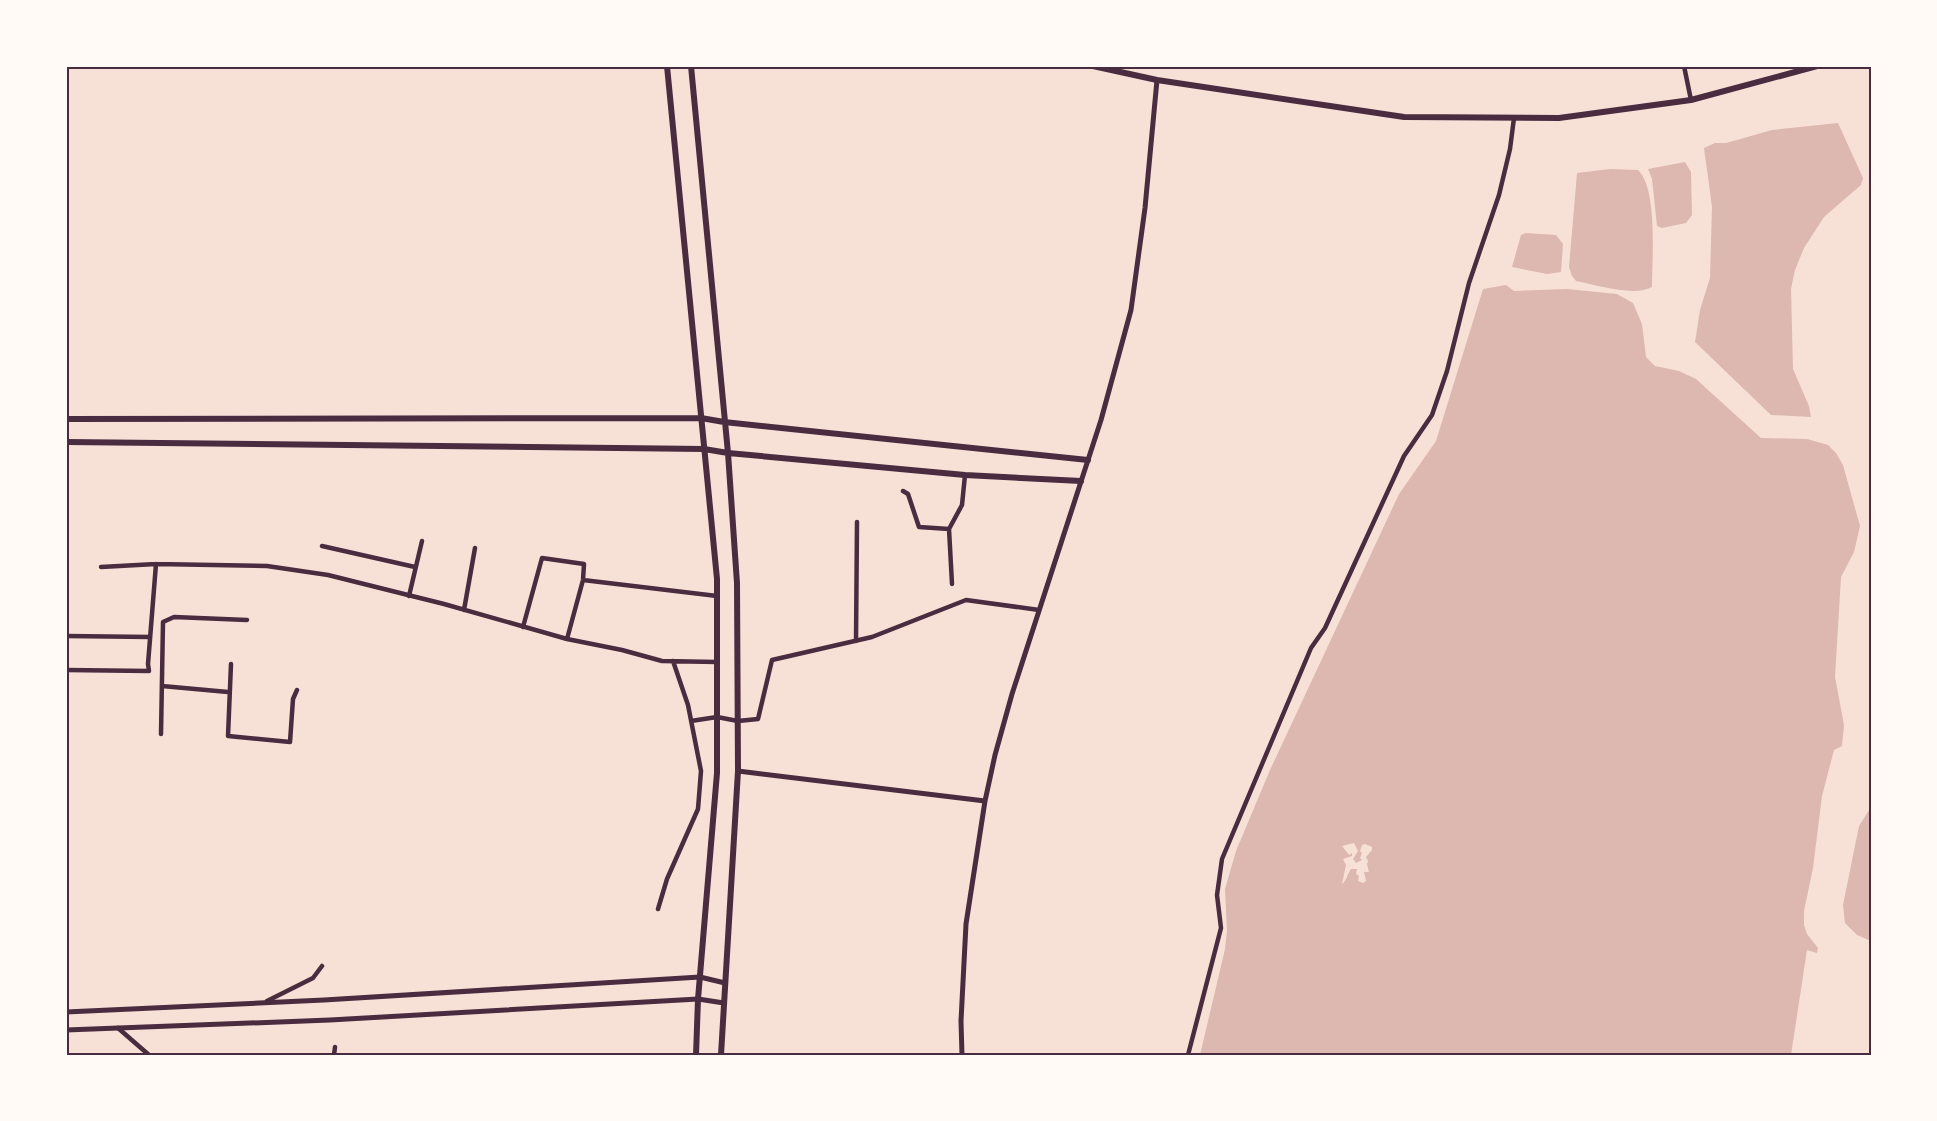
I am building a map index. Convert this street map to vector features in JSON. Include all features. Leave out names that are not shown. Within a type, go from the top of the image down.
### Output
[{"type":"main road","points":[[665,66],[717,579],[717,773],[698,999],[696,1055]]},
{"type":"main road","points":[[691,66],[728,453],[737,583],[738,771],[721,1055]]},
{"type":"main road","points":[[1093,66],[1157,80],[1404,117],[1514,118],[1558,118],[1691,100],[1817,66]]},
{"type":"main road","points":[[66,418],[701,418],[1088,460]]},
{"type":"main road","points":[[66,442],[704,449],[965,475],[1081,482]]},
{"type":"street","points":[[1683,66],[1691,100]]},
{"type":"street","points":[[962,1055],[961,1021],[966,924],[985,801],[1012,694],[1101,420],[1131,310],[1145,207],[1157,80]]},
{"type":"street","points":[[1188,1055],[1221,928],[1217,895],[1222,859],[1311,648],[1325,628],[1404,456],[1432,415],[1447,371],[1469,282],[1499,195],[1510,149],[1514,118]]},
{"type":"street","points":[[952,584],[949,529],[962,505],[965,475]]},
{"type":"street","points":[[903,491],[908,494],[920,527],[949,529]]},
{"type":"street","points":[[856,640],[857,522]]},
{"type":"street","points":[[409,596],[422,541]]},
{"type":"street","points":[[322,546],[416,567]]},
{"type":"street","points":[[464,610],[475,549]]},
{"type":"street","points":[[523,627],[542,558],[584,564],[583,580],[567,639]]},
{"type":"street","points":[[66,670],[149,671],[156,564]]},
{"type":"street","points":[[101,567],[156,564],[267,566],[328,575],[567,639],[662,661],[717,662]]},
{"type":"street","points":[[583,580],[717,596]]},
{"type":"street","points":[[691,721],[717,717],[738,720],[758,719],[772,660],[872,637],[966,600],[1039,610]]},
{"type":"street","points":[[161,734],[163,622],[174,617],[247,620]]},
{"type":"street","points":[[66,636],[150,638]]},
{"type":"street","points":[[658,909],[666,879],[698,808],[701,771],[688,705],[673,661]]},
{"type":"street","points":[[148,663],[163,664]]},
{"type":"street","points":[[231,664],[228,692],[228,736],[290,742],[293,699],[297,690]]},
{"type":"street","points":[[162,686],[228,692]]},
{"type":"street","points":[[738,771],[985,801]]},
{"type":"street","points":[[264,1003],[313,978],[322,966]]},
{"type":"street","points":[[66,1012],[264,1003],[700,977],[725,983]]},
{"type":"street","points":[[66,1030],[330,1020],[698,999],[724,1003]]},
{"type":"street","points":[[118,1028],[149,1055]]},
{"type":"street","points":[[334,1055],[335,1047]]},
{"type":"shaded area","points":[[1838,123],[1863,178],[1861,185],[1824,217],[1804,248],[1795,270],[1791,289],[1793,369],[1809,406],[1811,417],[1771,415],[1695,342],[1700,310],[1710,278],[1712,207],[1704,148],[1715,143],[1726,143],[1772,130]]},
{"type":"shaded area","points":[[1685,162],[1691,172],[1692,215],[1686,223],[1662,228],[1657,226],[1652,179],[1648,169]]},
{"type":"shaded area","points":[[1610,169],[1638,170],[1649,192],[1653,243],[1652,287],[1644,290],[1626,291],[1576,281],[1569,267],[1577,173]]},
{"type":"shaded area","points":[[1526,233],[1556,235],[1563,244],[1561,272],[1547,274],[1512,267],[1521,235]]},
{"type":"shaded area","points":[[1506,285],[1514,291],[1567,289],[1617,294],[1633,303],[1642,324],[1646,357],[1655,366],[1679,371],[1696,379],[1761,438],[1807,439],[1828,445],[1843,465],[1860,526],[1854,552],[1841,577],[1835,677],[1844,725],[1842,746],[1834,750],[1822,796],[1813,868],[1804,911],[1804,925],[1807,934],[1818,948],[1817,953],[1807,950],[1791,1055],[1200,1055],[1225,949],[1227,931],[1225,889],[1236,851],[1270,770],[1399,494],[1436,441],[1483,289]],"holes":[[[1354,843],[1358,851],[1353,859],[1356,863],[1362,860],[1360,858],[1362,845],[1372,847],[1366,857],[1369,872],[1364,872],[1366,881],[1363,883],[1358,881],[1357,869],[1351,869],[1342,884],[1346,865],[1343,859],[1352,856],[1352,853],[1349,855],[1342,846]]]},
{"type":"shaded area","points":[[1871,807],[1871,941],[1857,935],[1845,923],[1843,905],[1859,826]]}]
